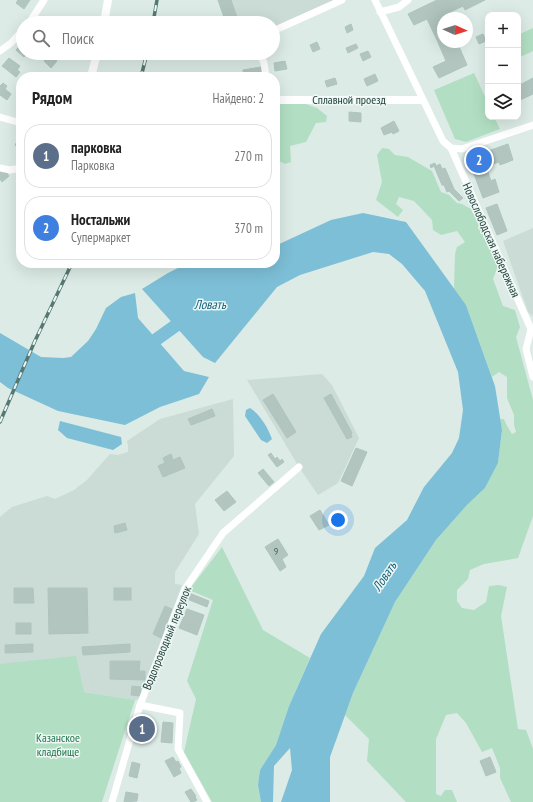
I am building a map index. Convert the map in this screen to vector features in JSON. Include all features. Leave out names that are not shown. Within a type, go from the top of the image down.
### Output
[{"type":"street","points":[[34,16],[44,0]]},
{"type":"street","points":[[105,16],[108,0]]},
{"type":"street","points":[[280,28],[342,0]]},
{"type":"street","name":"Новослободская набережная","points":[[373,0],[442,141],[451,148],[532,328],[526,349],[533,378]]},
{"type":"street","points":[[380,12],[399,7],[408,0]]},
{"type":"street","points":[[0,51],[16,38]]},
{"type":"street","points":[[92,72],[95,60]]},
{"type":"street","points":[[263,60],[265,72]]},
{"type":"street","name":"Сплавной проезд","points":[[280,100],[422,100]]},
{"type":"street","points":[[0,117],[16,122]]},
{"type":"street","points":[[451,148],[462,149],[533,125]]},
{"type":"street","points":[[0,168],[10,170],[16,169]]},
{"type":"street","name":"Водопроводный переулок","points":[[112,802],[140,705],[185,589],[223,533],[299,467]]},
{"type":"street","points":[[140,705],[180,713],[178,749],[207,802]]},
{"type":"shaded area","points":[[218,0],[338,0],[280,26],[280,16],[224,16]]},
{"type":"shaded area","points":[[533,228],[533,317],[528,312],[503,241]]},
{"type":"shaded area","points":[[322,374],[332,385],[359,438],[338,483],[318,495],[299,467],[247,380]]},
{"type":"shaded area","points":[[233,399],[234,456],[195,504],[199,534],[175,572],[175,584],[182,585],[139,699],[135,700],[84,692],[0,664],[0,517],[12,507],[47,496],[55,499],[74,490],[87,480],[110,454],[118,455],[128,452],[127,441],[160,419]]},
{"type":"green space","points":[[533,28],[533,51],[521,57],[521,48],[521,34]]},
{"type":"green space","points":[[474,73],[485,97],[485,120],[496,120],[500,129],[466,142],[455,139],[434,90]]},
{"type":"green space","points":[[280,104],[306,104],[317,108],[327,116],[326,122],[316,123],[306,142],[290,146],[291,162],[285,164],[280,162]]},
{"type":"green space","points":[[382,148],[389,149],[395,155],[408,157],[432,171],[441,192],[449,195],[457,203],[471,209],[498,266],[493,279],[503,306],[515,310],[520,327],[516,337],[533,400],[533,516],[518,558],[484,564],[470,570],[468,579],[457,590],[457,601],[462,608],[474,610],[486,602],[489,586],[499,585],[507,587],[501,616],[518,729],[526,730],[533,749],[533,802],[511,802],[500,778],[500,768],[492,748],[482,752],[466,723],[457,713],[446,715],[436,739],[436,794],[441,796],[445,790],[452,790],[457,802],[406,802],[367,761],[369,739],[345,715],[353,693],[395,602],[436,540],[467,505],[485,488],[498,463],[502,430],[500,419],[504,419],[512,434],[516,432],[514,415],[507,398],[507,377],[499,372],[492,377],[466,305],[454,289],[455,254],[457,247],[465,242],[457,231],[441,235],[433,230],[432,220],[414,201],[399,197],[396,204],[403,210],[398,217],[376,200],[382,182],[377,155]]},
{"type":"green space","points":[[222,547],[263,630],[310,658],[289,706],[276,745],[260,770],[258,785],[261,802],[212,802],[184,752],[196,699],[187,681],[213,600],[189,590]]},
{"type":"green space","name":"Казанское кладбище","points":[[76,656],[84,692],[135,700],[102,802],[0,802],[0,664]]},
{"type":"water","name":"Ловать","points":[[363,213],[406,222],[466,305],[495,386],[502,430],[498,463],[485,488],[467,505],[436,540],[395,602],[353,693],[330,757],[330,802],[281,802],[292,770],[290,748],[274,766],[273,802],[261,802],[258,785],[260,770],[276,745],[289,706],[321,634],[364,576],[375,548],[407,520],[424,487],[452,453],[459,438],[463,410],[458,372],[425,291],[402,264],[389,254],[373,252],[300,275],[277,287],[215,363],[203,357],[142,289],[178,268],[280,268],[280,244],[331,220]]},
{"type":"water","points":[[135,293],[138,318],[184,371],[209,377],[199,394],[160,407],[125,425],[58,411],[8,388],[0,382],[0,333],[41,357],[71,357],[88,341],[96,329],[106,308],[121,297]]},
{"type":"water","points":[[250,408],[260,418],[268,430],[272,439],[267,443],[261,440],[245,416],[246,410]]},
{"type":"water","points":[[60,421],[121,437],[122,444],[113,450],[67,438],[58,430]]},
{"type":"building","points":[[18,0],[30,0],[24,9],[16,3]]},
{"type":"building","points":[[218,0],[231,0],[237,16],[224,16]]},
{"type":"building","points":[[437,0],[485,0],[465,10],[463,6],[450,12],[437,12],[437,40],[427,19],[414,25],[408,14]]},
{"type":"building","points":[[351,24],[353,30],[347,33],[345,27]]},
{"type":"building","points":[[483,34],[485,41],[479,44],[476,37]]},
{"type":"building","points":[[317,42],[320,49],[313,52],[310,45]]},
{"type":"building","points":[[356,44],[358,48],[348,53],[346,48]]},
{"type":"building","points":[[440,48],[460,48],[467,65],[439,78],[433,67],[446,61]]},
{"type":"building","points":[[368,51],[371,57],[363,61],[360,54]]},
{"type":"building","points":[[9,58],[20,66],[17,70],[20,72],[16,72],[16,77],[2,66]]},
{"type":"building","points":[[56,60],[57,61],[51,68],[44,61]]},
{"type":"building","points":[[285,61],[287,69],[275,71],[274,63]]},
{"type":"building","points":[[261,67],[262,72],[243,72],[243,70]]},
{"type":"building","points":[[375,74],[378,81],[367,86],[364,79]]},
{"type":"building","points":[[335,78],[337,84],[327,87],[325,81]]},
{"type":"building","points":[[533,78],[533,94],[521,100],[521,84]]},
{"type":"building","points":[[3,83],[7,86],[5,89],[11,94],[7,100],[0,95],[0,86]]},
{"type":"building","points":[[349,112],[361,113],[361,122],[349,121]]},
{"type":"building","points":[[394,121],[399,131],[393,134],[392,132],[384,135],[381,128]]},
{"type":"building","points":[[508,144],[513,160],[500,165],[499,162],[486,166],[491,181],[495,179],[499,192],[483,198],[468,158]]},
{"type":"building","points":[[435,163],[436,166],[440,164],[442,169],[445,168],[454,189],[463,198],[459,201],[449,191],[447,192],[444,185],[442,185],[434,166],[431,168],[430,165]]},
{"type":"building","points":[[4,169],[9,176],[2,182],[0,179],[0,172]]},
{"type":"building","points":[[497,204],[507,231],[497,235],[486,208]]},
{"type":"building","points":[[273,394],[296,432],[287,438],[263,400]]},
{"type":"building","points":[[331,394],[352,433],[352,437],[347,439],[324,398]]},
{"type":"building","points":[[212,409],[215,416],[191,425],[188,419]]},
{"type":"building","points":[[356,448],[367,452],[352,486],[341,481]]},
{"type":"building","points":[[271,453],[275,459],[277,457],[280,461],[282,459],[284,462],[277,467],[268,455]]},
{"type":"building","points":[[171,454],[173,460],[180,457],[185,468],[163,477],[158,466],[165,463],[163,458]]},
{"type":"building","points":[[263,469],[274,482],[269,486],[258,473]]},
{"type":"building","points":[[227,491],[236,502],[224,511],[215,500]]},
{"type":"building","points":[[320,510],[329,525],[319,530],[310,516]]},
{"type":"building","points":[[125,523],[127,530],[115,533],[114,526]]},
{"type":"building","points":[[278,539],[288,555],[282,559],[286,567],[280,571],[265,547]]},
{"type":"building","points":[[14,588],[33,588],[34,603],[14,603]]},
{"type":"building","points":[[48,588],[87,588],[88,633],[49,634]]},
{"type":"building","points":[[114,588],[131,588],[131,600],[114,600]]},
{"type":"building","points":[[189,593],[209,601],[207,607],[187,599]]},
{"type":"building","points":[[165,606],[172,609],[161,638],[153,634]]},
{"type":"building","points":[[187,609],[204,615],[197,635],[179,628]]},
{"type":"building","points":[[16,623],[31,623],[31,634],[16,634]]},
{"type":"building","points":[[33,644],[33,652],[5,653],[5,645]]},
{"type":"building","points":[[130,644],[130,652],[83,655],[82,647]]},
{"type":"building","points":[[110,661],[140,661],[139,671],[110,671]]},
{"type":"building","points":[[110,671],[145,671],[145,680],[110,679]]},
{"type":"building","points":[[132,686],[141,687],[140,696],[131,695]]},
{"type":"building","points":[[163,722],[173,723],[172,743],[161,742]]},
{"type":"building","points":[[173,757],[176,762],[178,761],[181,767],[179,768],[181,773],[174,777],[165,761]]},
{"type":"building","points":[[490,757],[496,772],[486,776],[480,761]]},
{"type":"building","points":[[132,762],[140,764],[137,778],[129,776]]},
{"type":"building","points":[[191,789],[197,800],[193,802],[191,802],[185,792]]},
{"type":"building","points":[[126,792],[138,794],[137,801],[124,802]]},
{"type":"waterway","name":"Ловать","points":[[143,349],[189,316]]},
{"type":"railway","points":[[154,16],[157,0]]},
{"type":"railway","points":[[142,72],[145,60]]},
{"type":"railway","points":[[0,422],[34,343],[70,268]]},
{"type":"place","name":"Ностальжи","points":[[479,160]]},
{"type":"place","name":"парковка","points":[[142,729]]}]
